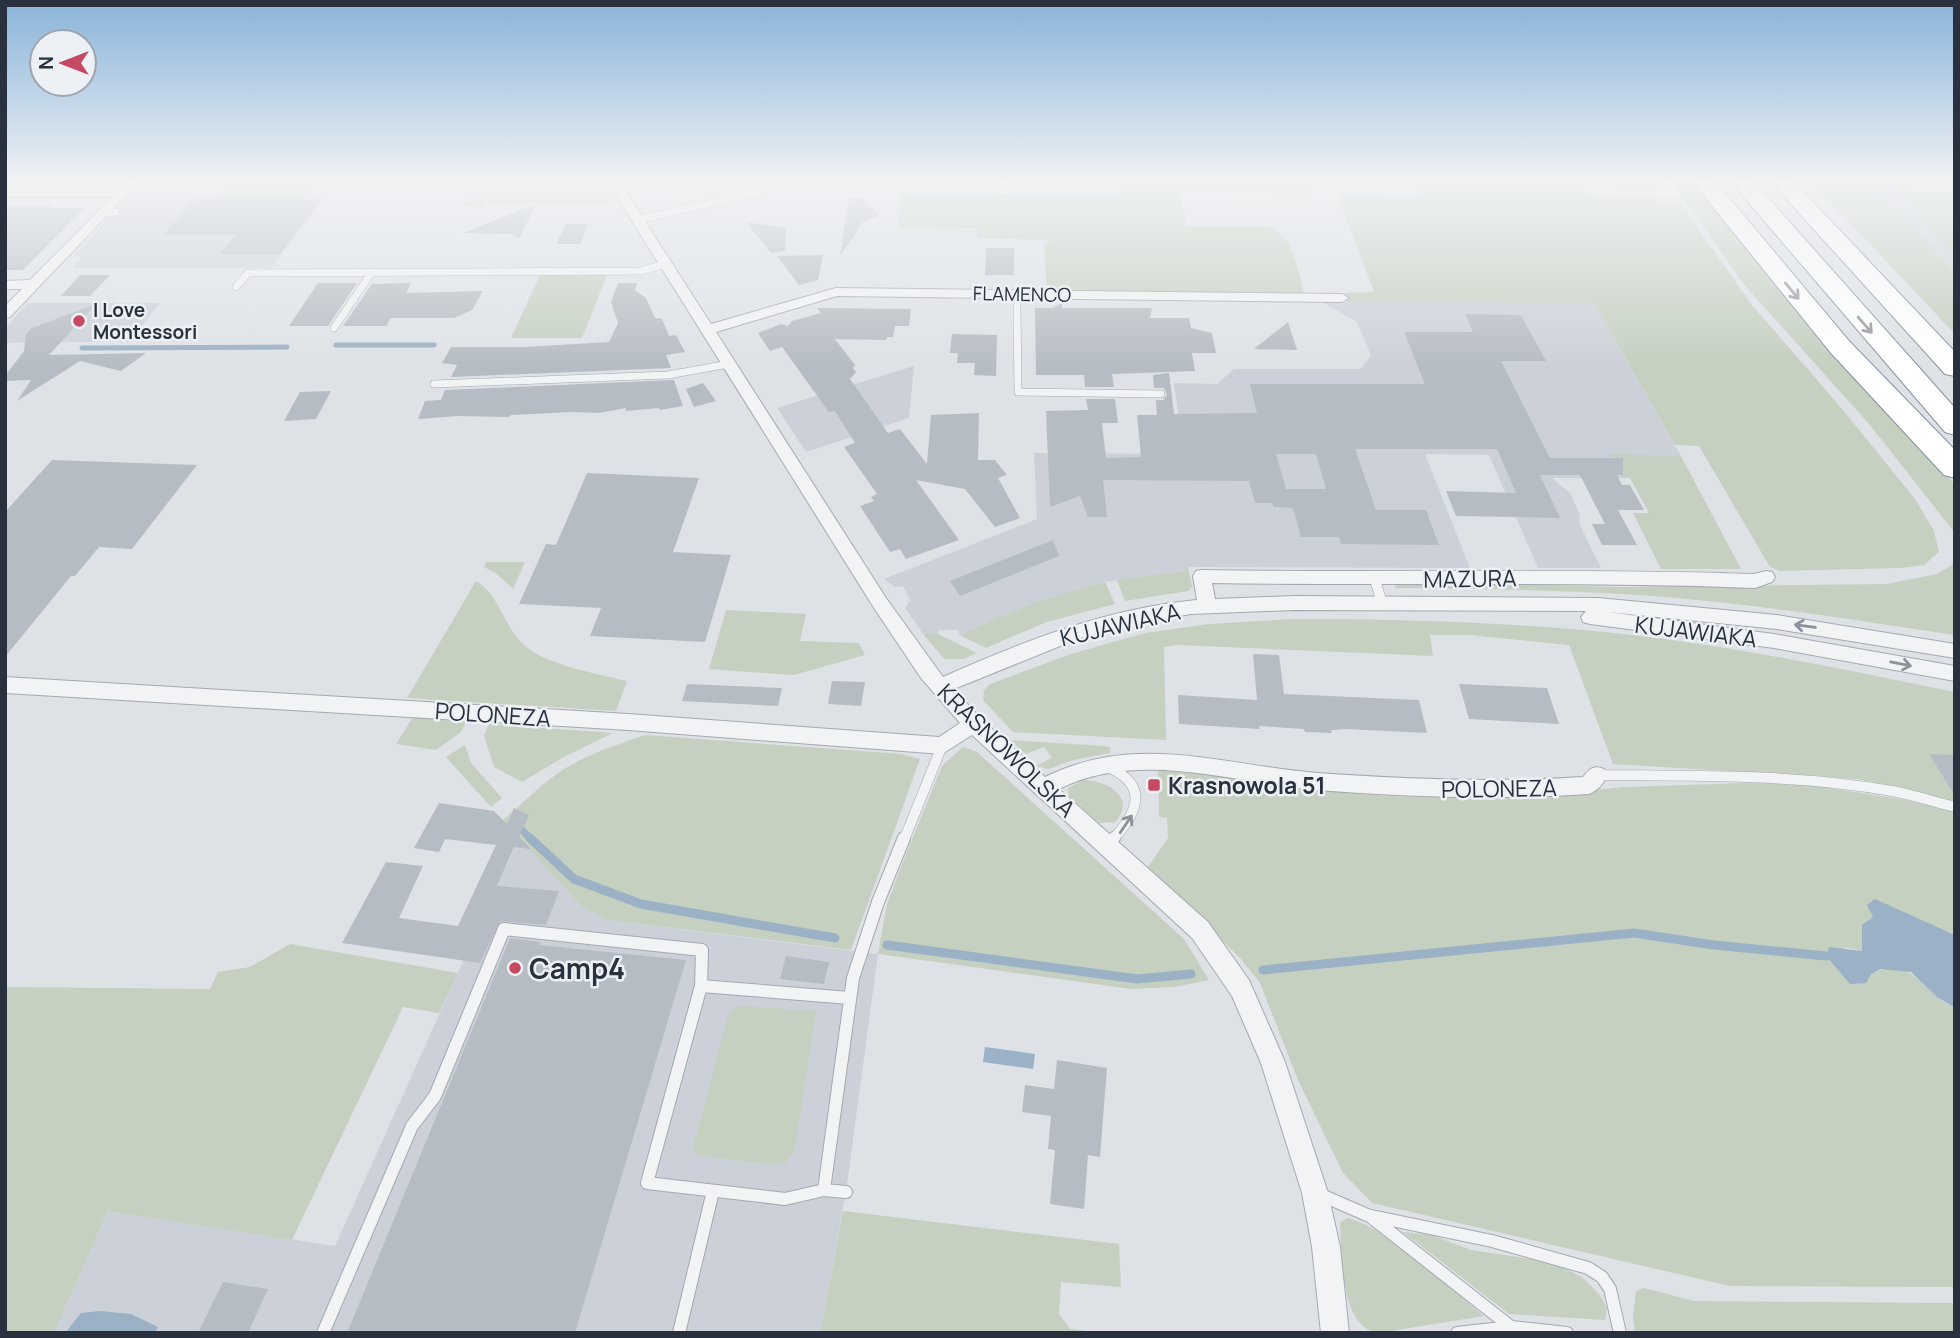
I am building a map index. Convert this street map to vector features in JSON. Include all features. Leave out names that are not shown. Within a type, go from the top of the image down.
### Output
[{"type":"highway","points":[[1755,243],[1847,355],[1955,468]]},
{"type":"highway","points":[[1796,243],[1955,426]]},
{"type":"highway","points":[[1841,243],[1955,368]]},
{"type":"street","points":[[5,314],[76,243]]},
{"type":"street","name":"KRASNOWOLSKA","points":[[653,243],[880,603],[939,687],[973,724],[1200,930],[1241,988],[1273,1062],[1315,1193],[1326,1247],[1335,1333]]},
{"type":"street","points":[[5,285],[33,284]]},
{"type":"street","name":"FLAMENCO","points":[[707,330],[836,292],[1336,299]]},
{"type":"street","name":"MAZURA","points":[[1207,606],[1202,576],[1375,579],[1612,576],[1755,581],[1766,577]]},
{"type":"street","name":"KUJAWIAKA","points":[[1435,604],[1684,628],[1813,647],[1955,674]]},
{"type":"street","name":"KUJAWIAKA","points":[[939,687],[1031,647],[1077,631],[1125,618],[1207,606],[1600,606],[1696,613],[1858,634],[1955,651]]},
{"type":"street","name":"POLONEZA","points":[[5,685],[628,722],[942,746]]},
{"type":"street","points":[[942,746],[973,724]]},
{"type":"street","name":"POLONEZA","points":[[1044,787],[1060,777],[1098,764],[1148,762],[1225,769],[1308,781],[1482,791],[1589,785],[1597,775]]},
{"type":"lane","points":[[236,287],[248,272],[640,271],[666,264]]},
{"type":"lane","points":[[334,328],[372,272]]},
{"type":"lane","points":[[1017,306],[1018,392],[1161,394]]},
{"type":"lane","points":[[434,384],[668,374],[729,364]]},
{"type":"lane","points":[[1375,579],[1382,604]]},
{"type":"lane","points":[[824,1190],[853,978],[878,902],[942,746]]},
{"type":"lane","points":[[1098,764],[1123,774],[1132,785],[1136,797],[1130,821],[1106,845]]},
{"type":"lane","name":"POLONEZA","points":[[1597,775],[1821,781],[1895,792],[1955,807]]},
{"type":"lane","points":[[323,1333],[412,1126],[435,1096],[504,929],[702,950],[701,986],[647,1182],[785,1199],[824,1190],[846,1192]]},
{"type":"lane","points":[[701,986],[850,998]]},
{"type":"lane","points":[[679,1333],[713,1191]]},
{"type":"lane","points":[[1315,1193],[1340,1200],[1367,1214],[1511,1327]]},
{"type":"lane","points":[[1367,1214],[1560,1257],[1602,1275],[1615,1299],[1620,1333]]},
{"type":"lane","points":[[1457,1333],[1511,1327],[1567,1333]]},
{"type":"shaded area","points":[[85,243],[290,243],[271,268],[72,268],[82,257],[73,256]]},
{"type":"shaded area","points":[[1928,243],[1944,243],[1955,256],[1955,273]]},
{"type":"shaded area","points":[[1320,301],[1594,303],[1681,456],[1610,455],[1622,478],[1552,478],[1570,493],[1580,515],[1579,523],[1601,568],[1538,568],[1489,455],[1425,454],[1470,568],[1189,567],[1183,571],[1105,582],[1037,601],[959,635],[958,630],[939,630],[938,634],[923,634],[905,608],[910,600],[903,586],[895,587],[884,579],[1037,519],[1034,453],[1184,454],[1174,383],[1217,384],[1234,369],[1361,369],[1371,355],[1357,322]]},
{"type":"shaded area","name":"I Love Montessori","points":[[27,303],[160,303],[130,341],[5,343],[5,329]]},
{"type":"shaded area","points":[[914,366],[909,418],[806,452],[777,408]]},
{"type":"shaded area","points":[[519,837],[581,906],[607,920],[878,954],[846,1192],[820,1333],[54,1333],[108,1211],[335,1246]]},
{"type":"green space","points":[[1288,243],[1297,263],[1304,293],[1047,291],[1044,244]]},
{"type":"green space","points":[[1356,243],[1709,243],[1752,305],[1843,410],[1915,499],[1934,531],[1939,552],[1924,565],[1900,568],[1780,571],[1770,567],[1699,446],[1675,445],[1594,303],[1347,302],[1344,293],[1374,292]]},
{"type":"green space","points":[[1715,243],[1742,243],[1840,364],[1955,484],[1955,533],[1870,425],[1746,287]]},
{"type":"green space","points":[[1869,243],[1928,243],[1955,273],[1955,334]]},
{"type":"green space","points":[[1944,243],[1955,243],[1955,256]]},
{"type":"green space","points":[[540,275],[607,275],[582,338],[511,338]]},
{"type":"green space","points":[[1609,454],[1681,456],[1741,569],[1661,569],[1633,513],[1649,513],[1630,478],[1622,478]]},
{"type":"green space","points":[[486,562],[525,562],[513,589],[497,574],[484,567]]},
{"type":"green space","points":[[1955,563],[1955,635],[1711,601],[1641,595],[1395,588],[1403,582],[1619,587],[1887,584],[1937,574]]},
{"type":"green space","points":[[1188,567],[1192,587],[1188,591],[1125,601],[1117,580],[1183,571]]},
{"type":"green space","points":[[476,581],[491,594],[517,637],[534,652],[573,668],[627,681],[616,711],[407,698]]},
{"type":"green space","points":[[1105,582],[1115,604],[1047,622],[986,648],[959,635],[1037,601]]},
{"type":"green space","points":[[726,610],[806,614],[800,641],[859,643],[865,655],[794,675],[709,669]]},
{"type":"green space","points":[[1291,619],[1453,622],[1614,633],[1743,651],[1955,692],[1955,801],[1858,779],[1613,764],[1569,645],[1470,635],[1430,635],[1433,656],[1177,645],[1164,647],[1166,740],[1013,732],[983,700],[984,690],[990,684],[1071,654],[1145,633],[1209,624]]},
{"type":"green space","points":[[923,634],[938,634],[977,653],[963,659],[944,659]]},
{"type":"green space","points":[[413,717],[467,720],[461,732],[436,750],[396,744]]},
{"type":"green space","points":[[489,724],[613,733],[562,758],[522,782],[494,767],[484,736]]},
{"type":"green space","points":[[645,735],[901,754],[920,759],[851,950],[607,920],[581,906],[503,820],[564,769],[598,752]]},
{"type":"green space","points":[[1010,740],[1104,746],[1110,747],[1110,753],[1073,760],[1049,769],[1036,766],[1052,758],[1044,747],[1026,754]]},
{"type":"green space","points":[[465,745],[471,763],[502,798],[491,807],[446,757]]},
{"type":"green space","points":[[963,747],[977,752],[1184,939],[1209,980],[1174,987],[1131,989],[878,954],[887,904],[942,766]]},
{"type":"green space","points":[[1158,769],[1338,791],[1486,800],[1626,787],[1804,784],[1906,800],[1955,812],[1955,935],[1948,931],[1873,917],[1862,926],[1862,951],[1843,947],[1871,974],[1886,969],[1908,972],[1955,1008],[1955,1287],[1730,1286],[1372,1203],[1343,1173],[1298,1080],[1260,983],[1241,959],[1148,867],[1168,838],[1167,818],[1159,817]]},
{"type":"green space","points":[[1083,780],[1101,783],[1121,798],[1121,813],[1115,822],[1099,823],[1069,796],[1068,788]]},
{"type":"green space","points":[[290,944],[458,973],[439,1013],[403,1007],[292,1240],[108,1211],[54,1333],[5,1333],[5,987],[210,989],[218,972],[250,967]]},
{"type":"green space","points":[[735,1007],[816,1011],[795,1150],[785,1163],[773,1165],[695,1155],[694,1144],[728,1016]]},
{"type":"green space","points":[[843,1211],[1119,1244],[1121,1287],[1061,1282],[1059,1314],[1070,1329],[1106,1333],[820,1333]]},
{"type":"green space","points":[[1348,1218],[1383,1234],[1484,1316],[1379,1333],[1366,1328],[1356,1318],[1345,1288],[1340,1222]]},
{"type":"green space","points":[[1403,1232],[1432,1235],[1471,1250],[1551,1262],[1582,1277],[1599,1294],[1607,1308],[1605,1320],[1509,1314]]},
{"type":"green space","points":[[1644,1288],[1694,1301],[1955,1303],[1955,1333],[1635,1333],[1633,1317],[1636,1291]]},
{"type":"water","points":[[1875,899],[1955,935],[1955,1008],[1937,997],[1911,972],[1881,969],[1871,974],[1866,983],[1850,984],[1826,956],[1829,947],[1862,951],[1862,925],[1873,917],[1867,905]]},
{"type":"water","points":[[985,1047],[1035,1054],[1033,1069],[983,1062]]},
{"type":"water","points":[[100,1311],[131,1314],[158,1327],[155,1333],[65,1333],[81,1313]]},
{"type":"building","points":[[5,243],[50,243],[23,270],[5,270]]},
{"type":"building","points":[[229,243],[288,243],[280,254],[220,254]]},
{"type":"building","points":[[763,243],[785,243],[785,251],[771,253]]},
{"type":"building","points":[[842,243],[848,243],[840,256]]},
{"type":"building","points":[[986,248],[1014,248],[1014,275],[985,275]]},
{"type":"building","points":[[823,255],[818,280],[799,285],[777,256]]},
{"type":"building","points":[[80,275],[110,275],[90,296],[61,296]]},
{"type":"building","points":[[318,283],[357,283],[328,326],[289,326]]},
{"type":"building","points":[[411,283],[406,293],[483,291],[472,310],[454,318],[391,318],[386,326],[343,326],[372,284]]},
{"type":"building","points":[[618,283],[637,283],[635,290],[646,298],[655,318],[662,319],[669,336],[676,335],[685,352],[666,355],[671,368],[451,377],[457,365],[442,363],[451,347],[526,347],[609,342],[618,323],[611,302]]},
{"type":"building","points":[[1062,303],[1062,308],[1152,308],[1150,318],[1189,318],[1191,328],[1212,333],[1216,353],[1192,353],[1195,371],[1112,374],[1114,387],[1085,387],[1084,375],[1036,375],[1035,308],[1052,308]]},
{"type":"building","points":[[96,304],[49,355],[146,353],[121,371],[80,361],[17,401],[31,380],[5,381],[5,376],[24,351],[26,334],[32,328]]},
{"type":"building","points":[[817,308],[911,309],[909,326],[895,326],[893,337],[887,337],[886,340],[835,339],[855,365],[853,368],[856,372],[850,379],[888,433],[900,429],[927,464],[931,415],[979,413],[978,460],[995,460],[1007,475],[998,478],[1020,518],[995,527],[965,489],[916,480],[959,540],[906,559],[900,549],[890,552],[860,506],[874,501],[871,497],[877,494],[844,447],[855,443],[835,411],[829,412],[782,347],[770,351],[758,333],[781,324],[788,326],[792,321],[821,313]]},
{"type":"building","points":[[1465,314],[1521,315],[1546,361],[1501,361],[1550,458],[1623,458],[1623,475],[1617,475],[1622,485],[1630,485],[1644,510],[1618,510],[1637,545],[1602,545],[1592,524],[1605,524],[1580,475],[1540,475],[1560,518],[1456,516],[1446,491],[1516,493],[1497,449],[1355,449],[1376,510],[1426,510],[1439,545],[1341,544],[1339,537],[1301,537],[1293,508],[1274,507],[1272,503],[1255,503],[1249,481],[1103,480],[1107,517],[1088,517],[1080,496],[1050,507],[1046,411],[1088,410],[1086,399],[1115,399],[1118,423],[1102,423],[1106,458],[1141,457],[1137,415],[1157,415],[1156,400],[1163,400],[1167,395],[1164,388],[1154,388],[1153,375],[1169,373],[1174,414],[1257,413],[1250,384],[1425,384],[1404,332],[1473,332]],"holes":[[[1276,454],[1316,454],[1326,489],[1286,489]]]},
{"type":"building","points":[[1288,322],[1297,350],[1254,349]]},
{"type":"building","points":[[952,334],[997,335],[996,376],[974,375],[975,363],[957,363],[958,353],[950,353]]},
{"type":"building","points":[[674,380],[683,406],[660,410],[626,411],[626,408],[599,413],[418,419],[425,401],[441,400],[445,390]]},
{"type":"building","points":[[703,383],[716,401],[694,407],[686,389]]},
{"type":"building","points":[[331,391],[316,419],[284,421],[300,392]]},
{"type":"building","points":[[52,460],[197,465],[132,549],[99,547],[75,576],[71,576],[5,657],[5,512]]},
{"type":"building","points":[[587,473],[699,478],[673,552],[731,555],[705,642],[590,636],[601,608],[519,604],[546,544],[556,545]]},
{"type":"building","points":[[1053,540],[1059,556],[960,596],[950,581]]},
{"type":"building","points":[[1253,654],[1279,655],[1284,694],[1419,700],[1427,733],[1346,729],[1331,730],[1332,733],[1259,726],[1260,729],[1179,724],[1178,695],[1257,700]]},
{"type":"building","points":[[832,681],[865,682],[861,706],[828,704]]},
{"type":"building","points":[[687,684],[782,688],[778,706],[682,701]]},
{"type":"building","points":[[1459,684],[1547,688],[1559,724],[1469,719]]},
{"type":"building","points":[[1929,754],[1955,755],[1955,796]]},
{"type":"building","points":[[439,803],[494,811],[507,824],[514,808],[529,815],[519,837],[531,849],[514,847],[497,886],[559,891],[546,925],[500,921],[480,963],[342,943],[386,862],[423,866],[399,918],[458,926],[496,845],[445,839],[439,852],[414,848]]},
{"type":"building","points":[[510,938],[540,942],[539,945],[686,960],[575,1333],[347,1333]]},
{"type":"building","points":[[786,956],[829,962],[824,984],[780,979]]},
{"type":"building","points":[[1057,1060],[1107,1068],[1100,1157],[1088,1155],[1084,1209],[1050,1204],[1055,1150],[1048,1149],[1051,1116],[1022,1112],[1025,1085],[1054,1089]]},
{"type":"building","points":[[223,1282],[268,1289],[248,1333],[198,1333]]},
{"type":"waterway","points":[[336,345],[434,345]]},
{"type":"waterway","points":[[82,348],[287,347]]},
{"type":"waterway","points":[[523,831],[530,838]]},
{"type":"waterway","points":[[530,838],[574,879],[641,904],[835,938]]},
{"type":"waterway","points":[[1263,970],[1634,933],[1714,945],[1826,956]]},
{"type":"waterway","points":[[887,945],[1137,979],[1191,974]]},
{"type":"place","name":"I Love Montessori","points":[[79,321]]},
{"type":"place","name":"Krasnowola 51","points":[[1154,785]]},
{"type":"place","name":"Camp4","points":[[515,968]]}]
